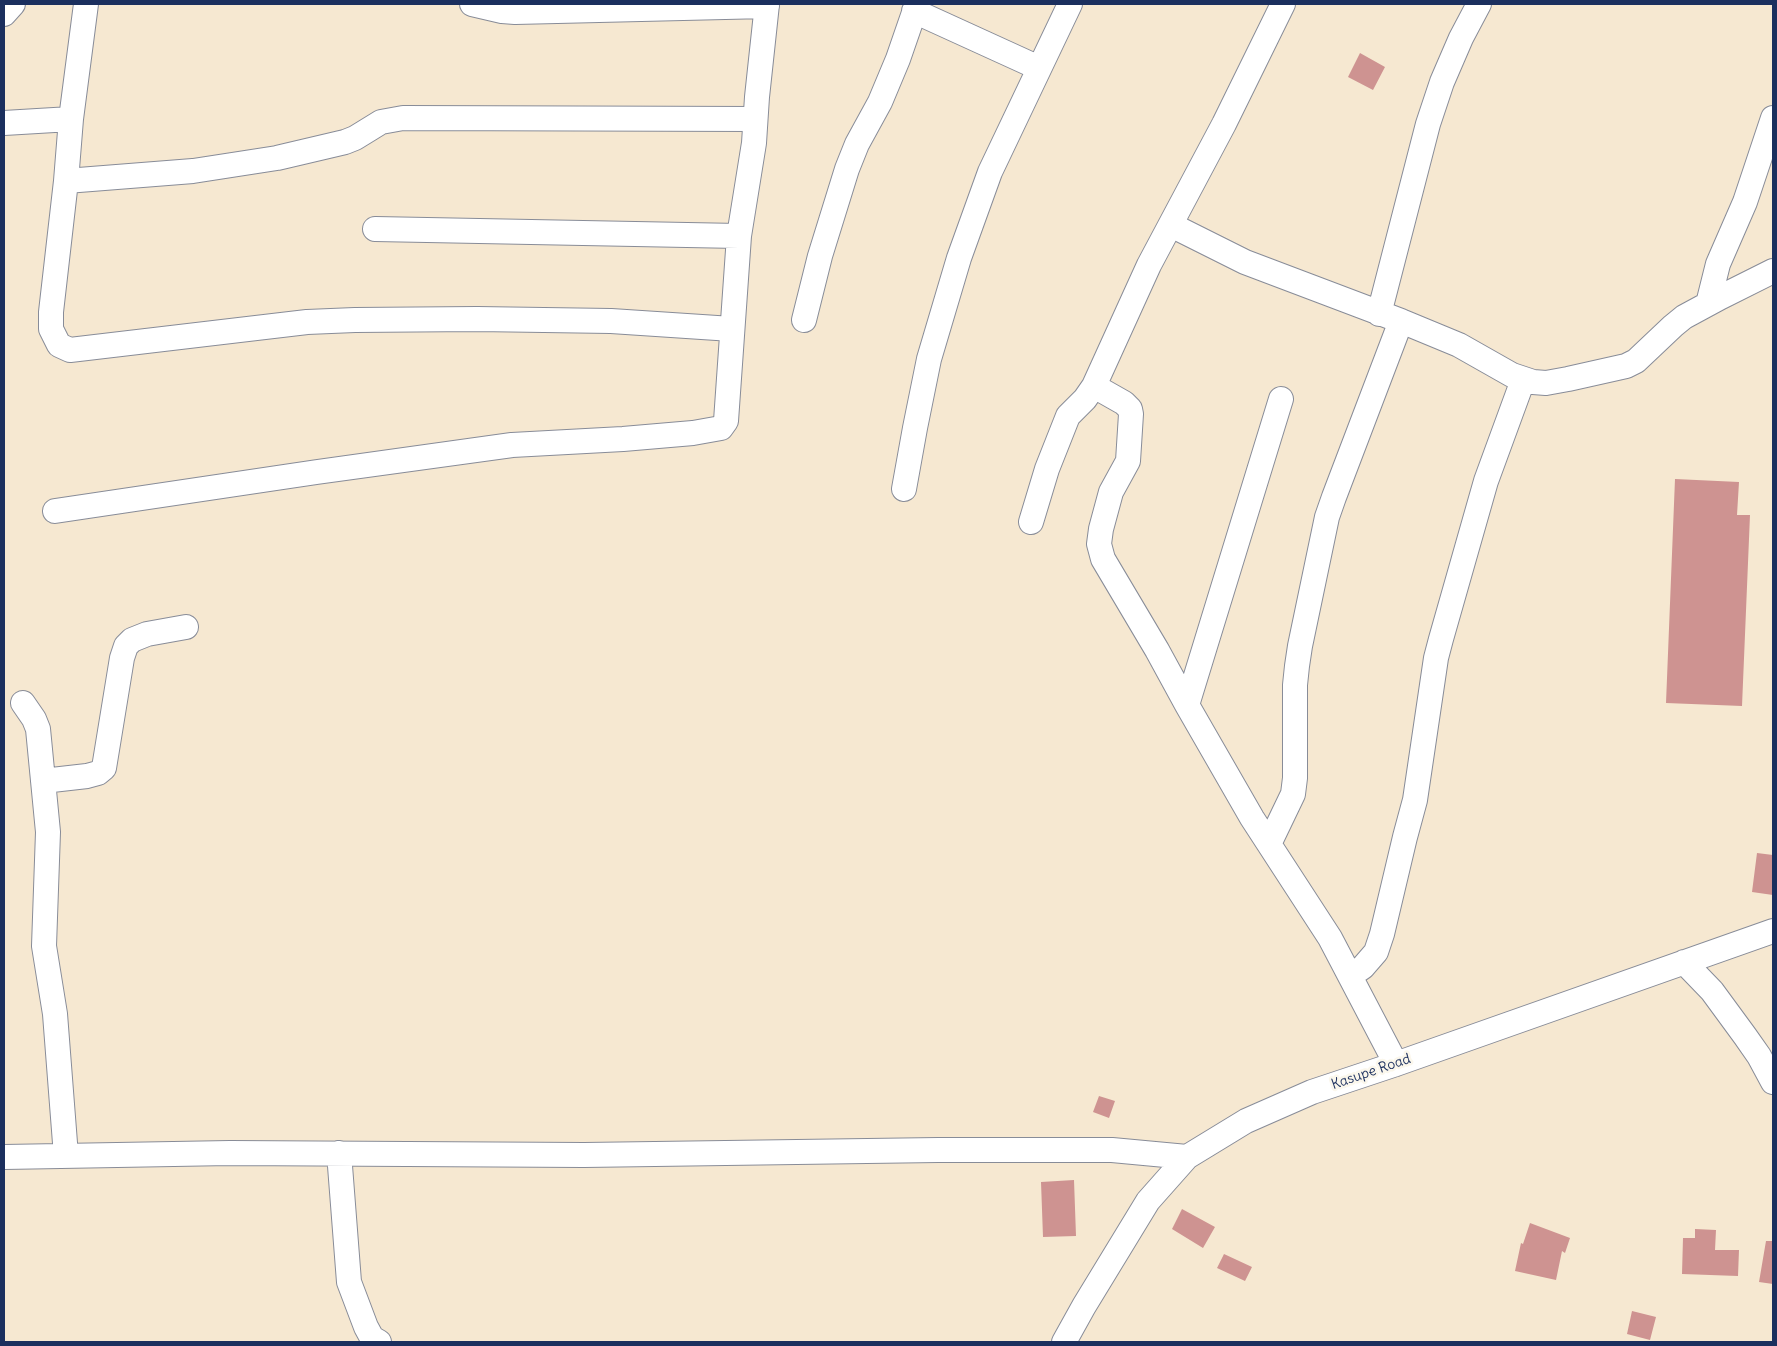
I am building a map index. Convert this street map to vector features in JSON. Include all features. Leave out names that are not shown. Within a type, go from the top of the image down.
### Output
[{"type":"street","points":[[4,14],[13,4]]},
{"type":"street","points":[[86,4],[71,119],[51,312],[51,329],[59,345],[70,350],[307,322],[355,320],[611,321],[732,329]]},
{"type":"street","points":[[55,511],[512,445],[623,439],[717,430],[724,426],[726,421],[739,236],[754,143],[767,5],[515,12],[472,4]]},
{"type":"street","points":[[904,489],[929,359],[959,258],[990,172],[1070,4]]},
{"type":"street","points":[[1031,522],[1047,469],[1068,416],[1094,386],[1149,265],[1224,124],[1283,4]]},
{"type":"street","points":[[1269,844],[1293,794],[1297,666],[1327,517],[1390,317],[1428,124],[1461,38],[1480,4]]},
{"type":"street","points":[[804,320],[820,256],[847,169],[857,144],[880,102],[898,59],[915,8],[1038,68]]},
{"type":"street","points":[[66,181],[193,171],[277,158],[346,142],[381,122],[403,118],[755,119]]},
{"type":"street","points":[[1708,304],[1718,264],[1745,202],[1773,118]]},
{"type":"street","points":[[4,123],[71,119]]},
{"type":"street","points":[[1171,225],[1245,262],[1459,345],[1523,380],[1533,382],[1546,382],[1626,366],[1643,355],[1673,326],[1708,304],[1773,271]]},
{"type":"street","points":[[375,229],[739,236]]},
{"type":"street","points":[[1350,976],[1362,967],[1376,952],[1382,934],[1404,837],[1415,800],[1436,658],[1486,481],[1523,380]]},
{"type":"street","points":[[1094,386],[1124,403],[1131,414],[1128,461],[1107,501],[1099,544],[1103,559],[1269,844],[1330,938],[1396,1064]]},
{"type":"street","points":[[1187,706],[1281,399]]},
{"type":"street","points":[[43,781],[87,776],[98,773],[104,768],[122,658],[126,646],[132,640],[147,634],[186,627]]},
{"type":"street","points":[[23,703],[34,719],[38,729],[48,832],[44,946],[55,1014],[66,1156]]},
{"type":"street","name":"Kasupe Road","points":[[1064,1342],[1148,1201],[1187,1157],[1246,1121],[1312,1092],[1773,931]]},
{"type":"street","points":[[1684,962],[1712,991],[1759,1056],[1773,1082]]},
{"type":"street","points":[[4,1157],[230,1153],[584,1155],[938,1150],[1112,1150],[1187,1157]]},
{"type":"street","points":[[339,1153],[349,1282],[366,1327],[372,1338],[378,1342]]},
{"type":"building","points":[[1360,53],[1385,67],[1373,90],[1348,77]]},
{"type":"building","points":[[1675,479],[1739,482],[1737,515],[1750,515],[1742,706],[1666,703]]},
{"type":"building","points":[[1757,853],[1773,855],[1773,895],[1752,892]]},
{"type":"building","points":[[1099,1096],[1115,1101],[1109,1118],[1093,1112]]},
{"type":"building","points":[[1074,1180],[1076,1236],[1043,1237],[1041,1182]]},
{"type":"building","points":[[1182,1209],[1215,1227],[1203,1248],[1172,1229]]},
{"type":"building","points":[[1530,1223],[1570,1238],[1565,1253],[1562,1251],[1556,1280],[1515,1271],[1521,1243],[1523,1244]]},
{"type":"building","points":[[1695,1229],[1716,1230],[1715,1250],[1739,1250],[1738,1276],[1682,1274],[1683,1238],[1695,1238]]},
{"type":"building","points":[[1766,1241],[1773,1241],[1773,1284],[1759,1282]]},
{"type":"building","points":[[1224,1254],[1252,1267],[1245,1281],[1217,1268]]},
{"type":"building","points":[[1632,1311],[1656,1317],[1650,1340],[1627,1334]]}]
